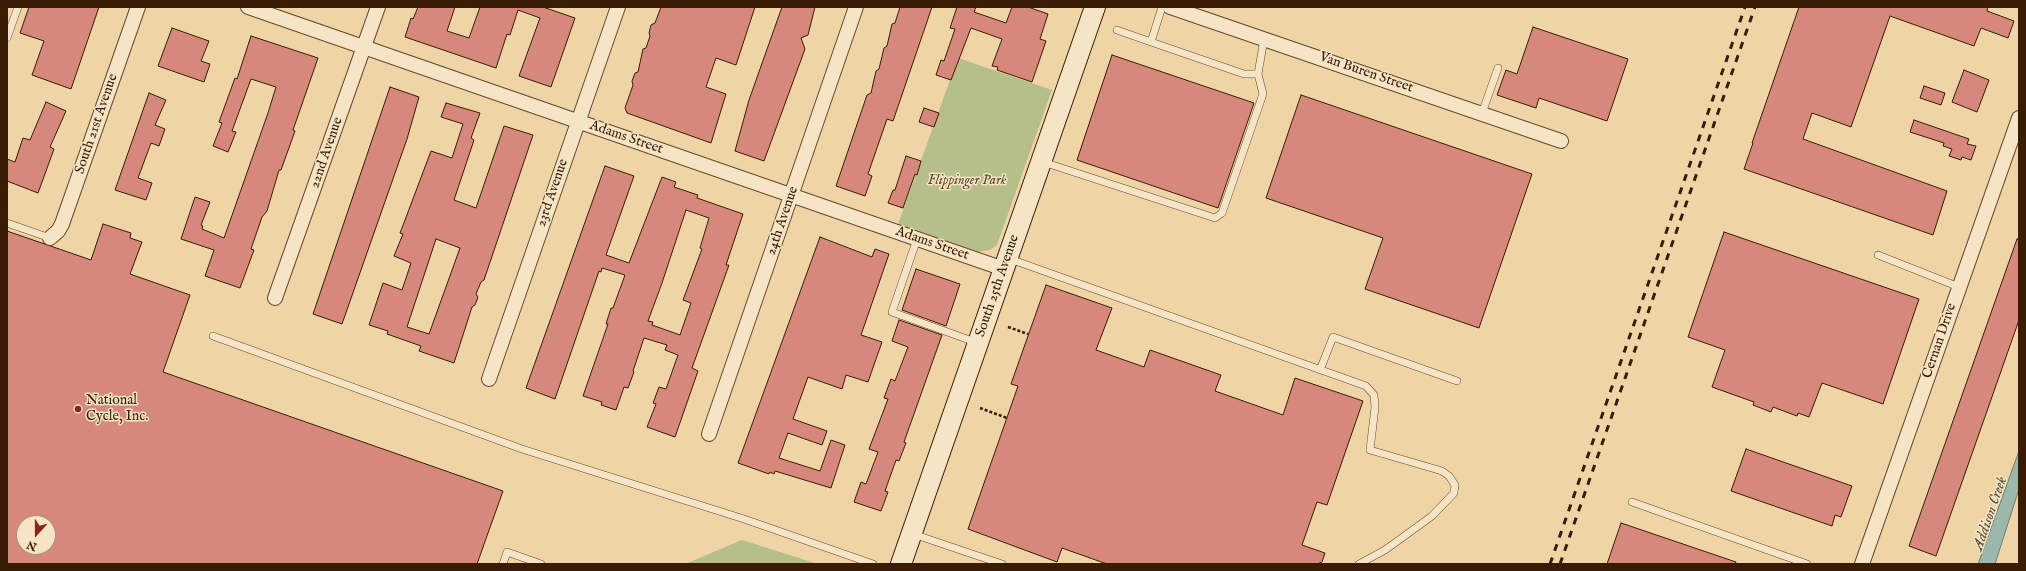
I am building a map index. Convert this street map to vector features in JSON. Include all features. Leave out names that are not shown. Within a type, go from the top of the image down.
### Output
[{"type":"main road","name":"South 25th Avenue","points":[[901,564],[1095,7]]},
{"type":"street","name":"South 21st Avenue","points":[[50,238],[58,231],[62,224],[138,7]]},
{"type":"street","name":"Adams Street","points":[[248,7],[917,239],[1006,263]]},
{"type":"street","name":"22nd Avenue","points":[[275,298],[378,7]]},
{"type":"street","name":"23rd Avenue","points":[[489,378],[618,7]]},
{"type":"street","name":"24th Avenue","points":[[709,434],[856,7]]},
{"type":"street","name":"Van Buren Street","points":[[1170,7],[1561,141]]},
{"type":"street","name":"Cernan Drive","points":[[1866,563],[1960,287],[2016,138],[2019,118]]},
{"type":"lane","points":[[7,38],[18,7]]},
{"type":"lane","points":[[1151,42],[1162,7]]},
{"type":"lane","points":[[1117,30],[1244,74],[1258,74]]},
{"type":"lane","points":[[1041,162],[1215,218],[1222,213],[1263,94],[1258,74],[1264,39]]},
{"type":"lane","points":[[1482,114],[1498,68]]},
{"type":"lane","points":[[7,223],[50,238]]},
{"type":"lane","points":[[917,239],[892,312],[978,343]]},
{"type":"lane","points":[[1878,255],[1960,287]]},
{"type":"lane","points":[[1006,263],[1366,386],[1374,395],[1375,407],[1370,450],[1442,471],[1449,476],[1455,485],[1454,493],[1432,516],[1385,550],[1359,564]]},
{"type":"lane","points":[[213,336],[522,449],[744,519],[873,564]]},
{"type":"lane","points":[[1320,370],[1333,337],[1458,381]]},
{"type":"lane","points":[[1632,502],[1807,564]]},
{"type":"lane","points":[[912,533],[1002,564]]},
{"type":"lane","points":[[503,564],[507,552],[541,564]]},
{"type":"path","points":[[1008,327],[1028,334]]},
{"type":"path","points":[[980,408],[1006,418]]},
{"type":"green space","name":"Flippinger Park","points":[[958,58],[1052,90],[997,245],[990,250],[978,252],[898,224]]},
{"type":"green space","points":[[742,540],[818,564],[685,564]]},
{"type":"shaded area","points":[[2019,451],[2019,489],[1995,564],[1978,564]]},
{"type":"building","points":[[29,7],[99,7],[71,89],[32,75],[44,41],[20,33]]},
{"type":"building","points":[[418,7],[455,7],[447,31],[469,38],[480,7],[543,7],[575,18],[551,87],[519,76],[540,18],[518,10],[510,35],[507,34],[496,68],[405,37],[411,18],[413,19]]},
{"type":"building","points":[[661,7],[755,7],[736,65],[716,58],[706,87],[726,94],[711,143],[627,113],[625,108],[633,85],[632,81],[635,73],[638,72],[643,49],[646,48],[650,36],[649,33],[651,25],[655,23]]},
{"type":"building","points":[[782,7],[815,7],[808,35],[801,38],[805,49],[764,161],[735,151],[749,100]]},
{"type":"building","points":[[900,7],[932,7],[893,121],[887,119],[868,174],[872,176],[865,196],[836,186],[867,95],[871,93],[876,71],[879,69],[884,48],[887,46],[892,24],[895,23]]},
{"type":"building","points":[[957,7],[976,7],[974,12],[1006,23],[1012,7],[1028,7],[1048,14],[1040,39],[1046,41],[1032,82],[997,70],[998,67],[992,66],[1002,39],[971,28],[951,80],[936,75],[941,60],[944,61],[955,29],[950,28]]},
{"type":"building","points":[[1799,7],[1988,7],[1987,11],[2014,21],[2008,38],[1981,28],[1974,46],[1890,16],[1851,127],[1812,113],[1803,139],[1947,191],[1933,235],[1744,169]]},
{"type":"building","points":[[1533,27],[1628,59],[1607,121],[1539,98],[1536,108],[1497,95],[1506,70],[1517,74]]},
{"type":"building","points":[[172,28],[209,41],[201,61],[210,64],[204,82],[158,66]]},
{"type":"building","points":[[251,36],[318,58],[293,130],[295,131],[281,170],[279,170],[267,211],[262,217],[251,249],[254,250],[240,288],[205,276],[214,250],[181,239],[195,197],[210,202],[201,225],[203,226],[202,229],[224,238],[268,113],[276,87],[251,79],[232,131],[236,132],[228,152],[213,146],[222,123],[219,122],[235,78],[237,79]]},
{"type":"building","points":[[1112,55],[1254,103],[1218,208],[1077,160]]},
{"type":"building","points":[[1964,70],[1989,80],[1977,112],[1952,102]]},
{"type":"building","points":[[1924,86],[1945,93],[1941,105],[1920,98]]},
{"type":"building","points":[[390,87],[419,97],[407,139],[342,324],[313,314]]},
{"type":"building","points":[[149,93],[166,100],[155,125],[165,129],[159,146],[151,143],[138,178],[152,183],[146,200],[115,190]]},
{"type":"building","points":[[1301,95],[1532,174],[1479,328],[1365,289],[1383,238],[1266,198]]},
{"type":"building","points":[[46,102],[66,111],[50,147],[54,149],[38,193],[7,181],[7,159],[15,162],[23,138],[30,140]]},
{"type":"building","points":[[446,103],[480,113],[471,138],[474,140],[454,200],[476,208],[504,126],[533,135],[484,280],[481,282],[476,294],[478,297],[475,305],[472,307],[454,363],[419,351],[421,346],[387,334],[388,331],[369,325],[383,283],[402,290],[411,263],[394,256],[403,234],[400,233],[431,151],[452,158],[463,124],[441,117]],"holes":[[[436,239],[460,248],[429,334],[407,327]]]},
{"type":"building","points":[[924,108],[939,113],[934,127],[919,122]]},
{"type":"building","points":[[1914,120],[1969,139],[1967,144],[1976,146],[1971,160],[1962,157],[1961,160],[1949,156],[1952,149],[1943,146],[1944,143],[1910,132]]},
{"type":"building","points":[[906,156],[921,161],[917,175],[915,174],[903,208],[888,203],[893,190],[895,190]]},
{"type":"building","points":[[605,166],[634,176],[606,255],[629,263],[662,177],[676,182],[674,187],[698,195],[697,198],[743,214],[726,265],[729,265],[692,368],[698,371],[675,437],[647,427],[656,404],[653,403],[659,387],[666,389],[678,355],[665,350],[667,345],[644,338],[628,388],[624,387],[616,410],[601,405],[602,402],[583,396],[608,324],[606,324],[611,308],[613,308],[625,275],[602,268],[601,272],[599,271],[555,399],[526,388]],"holes":[[[686,210],[709,218],[700,248],[702,249],[683,300],[691,303],[680,335],[652,325],[653,322],[648,321]]]},
{"type":"building","points":[[103,224],[131,233],[130,238],[142,242],[130,274],[190,295],[163,372],[503,491],[477,564],[7,564],[7,231],[91,260]]},
{"type":"building","points":[[1724,232],[1919,299],[1883,404],[1822,383],[1809,417],[1798,413],[1797,416],[1773,407],[1771,412],[1753,405],[1754,402],[1712,387],[1725,350],[1688,337]]},
{"type":"building","points":[[820,237],[872,257],[875,249],[889,254],[861,335],[882,342],[868,382],[846,375],[842,389],[808,377],[793,419],[827,431],[822,445],[788,433],[779,458],[820,471],[831,440],[845,445],[831,488],[775,471],[774,474],[770,472],[769,474],[738,463]]},
{"type":"building","points":[[2017,239],[2019,239],[2019,320],[1936,556],[1909,546]]},
{"type":"building","points":[[916,269],[960,284],[946,326],[902,310]]},
{"type":"building","points":[[1046,285],[1112,308],[1096,350],[1144,367],[1150,350],[1221,375],[1215,391],[1283,415],[1295,378],[1363,401],[1327,505],[1317,502],[1302,545],[1325,553],[1322,562],[1317,564],[1107,564],[1062,548],[1057,562],[968,529],[1018,386],[1011,384]]},
{"type":"building","points":[[899,320],[942,335],[904,442],[906,443],[899,461],[896,460],[885,491],[888,492],[881,511],[854,502],[861,482],[866,484],[878,452],[869,449],[888,399],[884,398],[891,379],[895,381],[908,347],[892,341]]},
{"type":"building","points":[[1746,449],[1852,486],[1841,517],[1835,515],[1832,526],[1731,491]]},
{"type":"building","points":[[1621,523],[1736,562],[1735,564],[1607,564]]},
{"type":"railway","points":[[1550,564],[1745,7]]},
{"type":"railway","points":[[1560,564],[1755,7]]},
{"type":"place","name":"National Cycle, Inc.","points":[[78,409]]},
{"type":"water label","name":"Addison Creek","points":[[1991,514]]}]
